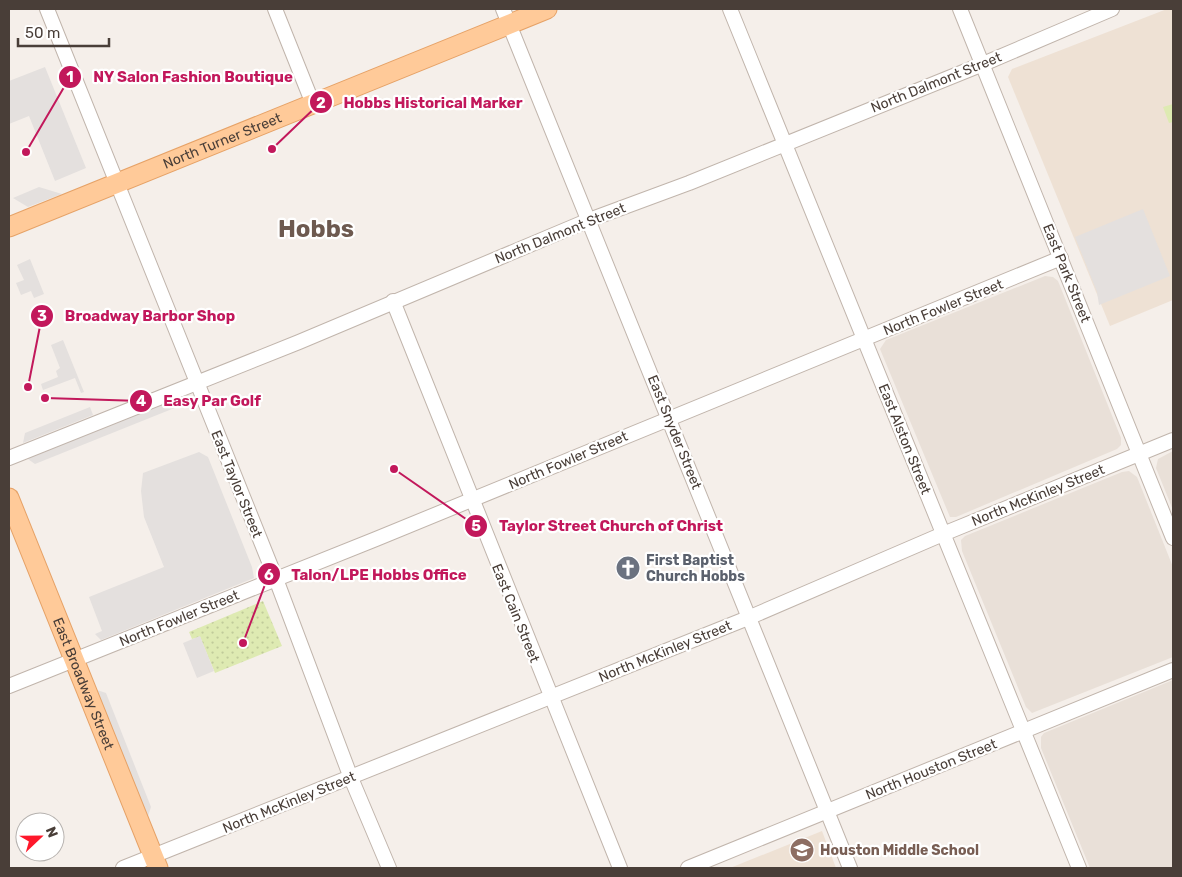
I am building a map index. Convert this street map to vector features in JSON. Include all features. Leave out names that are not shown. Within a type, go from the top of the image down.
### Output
[{"type":"main road","name":"North Turner Street","points":[[9,227],[313,104],[506,16],[547,9]]},
{"type":"main road","name":"East Broadway Street","points":[[9,498],[156,862]]},
{"type":"street","name":"East Taylor Street","points":[[46,9],[276,579],[351,778],[389,868]]},
{"type":"street","points":[[275,9],[313,104]]},
{"type":"street","name":"East Alston Street","points":[[730,9],[1079,868]]},
{"type":"street","name":"East Park Street","points":[[960,9],[1173,538]]},
{"type":"street","name":"North Dalmont Street","points":[[9,458],[197,383],[589,220],[689,183],[784,142],[983,64],[1112,9]]},
{"type":"street","name":"East Snyder Street","points":[[506,16],[850,868]]},
{"type":"street","name":"North Fowler Street","points":[[9,686],[471,500],[1061,258]]},
{"type":"street","name":"East Cain Street","points":[[393,301],[471,500],[620,868]]},
{"type":"street","name":"North McKinley Street","points":[[123,868],[156,862],[351,778],[748,618],[943,534],[1173,440]]},
{"type":"street","name":"North Houston Street","points":[[688,868],[1173,670]]},
{"type":"shaded area","points":[[1167,9],[1173,9],[1173,300],[1110,326],[1008,77],[1012,69]]},
{"type":"shaded area","points":[[45,67],[86,168],[55,181],[29,116],[9,124],[9,81]]},
{"type":"shaded area","points":[[39,187],[62,194],[28,207],[13,198]]},
{"type":"shaded area","points":[[1143,209],[1170,276],[1099,305],[1097,292],[1075,237]]},
{"type":"shaded area","points":[[30,259],[44,294],[34,298],[31,291],[21,295],[16,283],[24,280],[17,265]]},
{"type":"shaded area","points":[[1045,276],[1053,277],[1058,281],[1121,438],[1121,445],[1117,449],[956,517],[950,517],[880,349],[886,340]]},
{"type":"shaded area","points":[[63,340],[84,392],[81,393],[75,378],[43,390],[41,384],[58,377],[56,371],[60,368],[51,345]]},
{"type":"shaded area","points":[[166,401],[177,407],[35,464],[25,457]]},
{"type":"shaded area","points":[[90,407],[93,415],[23,443],[25,433]]},
{"type":"shaded area","points":[[1173,451],[1173,510],[1156,468],[1158,459]]},
{"type":"shaded area","points":[[199,452],[208,457],[252,567],[254,578],[101,640],[95,634],[102,631],[89,597],[164,567],[144,517],[141,491],[143,473]]},
{"type":"shaded area","points":[[1129,471],[1137,477],[1173,567],[1173,657],[1032,713],[1026,707],[962,551],[961,540],[965,536],[1122,472]]},
{"type":"shaded area","points":[[200,636],[214,671],[197,678],[183,643]]},
{"type":"shaded area","points":[[1173,680],[1173,868],[1090,868],[1041,748],[1041,737],[1044,733]]},
{"type":"shaded area","points":[[94,689],[106,693],[151,807],[147,819]]},
{"type":"shaded area","name":"Houston Middle School","points":[[822,831],[836,868],[730,868]]},
{"type":"green space","points":[[1173,104],[1173,122],[1169,123],[1163,107]]},
{"type":"green space","points":[[263,601],[282,646],[215,673],[200,637],[192,639],[189,632]]},
{"type":"place","name":"Hobbs Historical Marker","points":[[272,149]]},
{"type":"place","name":"NY Salon Fashion Boutique","points":[[26,152]]},
{"type":"place","name":"Broadway Barbor Shop","points":[[28,387]]},
{"type":"place","name":"Easy Par Golf","points":[[45,398]]},
{"type":"place","name":"Taylor Street Church of Christ","points":[[394,469]]},
{"type":"place","name":"First Baptist Church Hobbs","points":[[628,568]]},
{"type":"place","name":"Talon/LPE Hobbs Office","points":[[243,643]]},
{"type":"place","name":"Houston Middle School","points":[[802,850]]},
{"type":"district","name":"Hobbs","points":[[316,229]]}]
